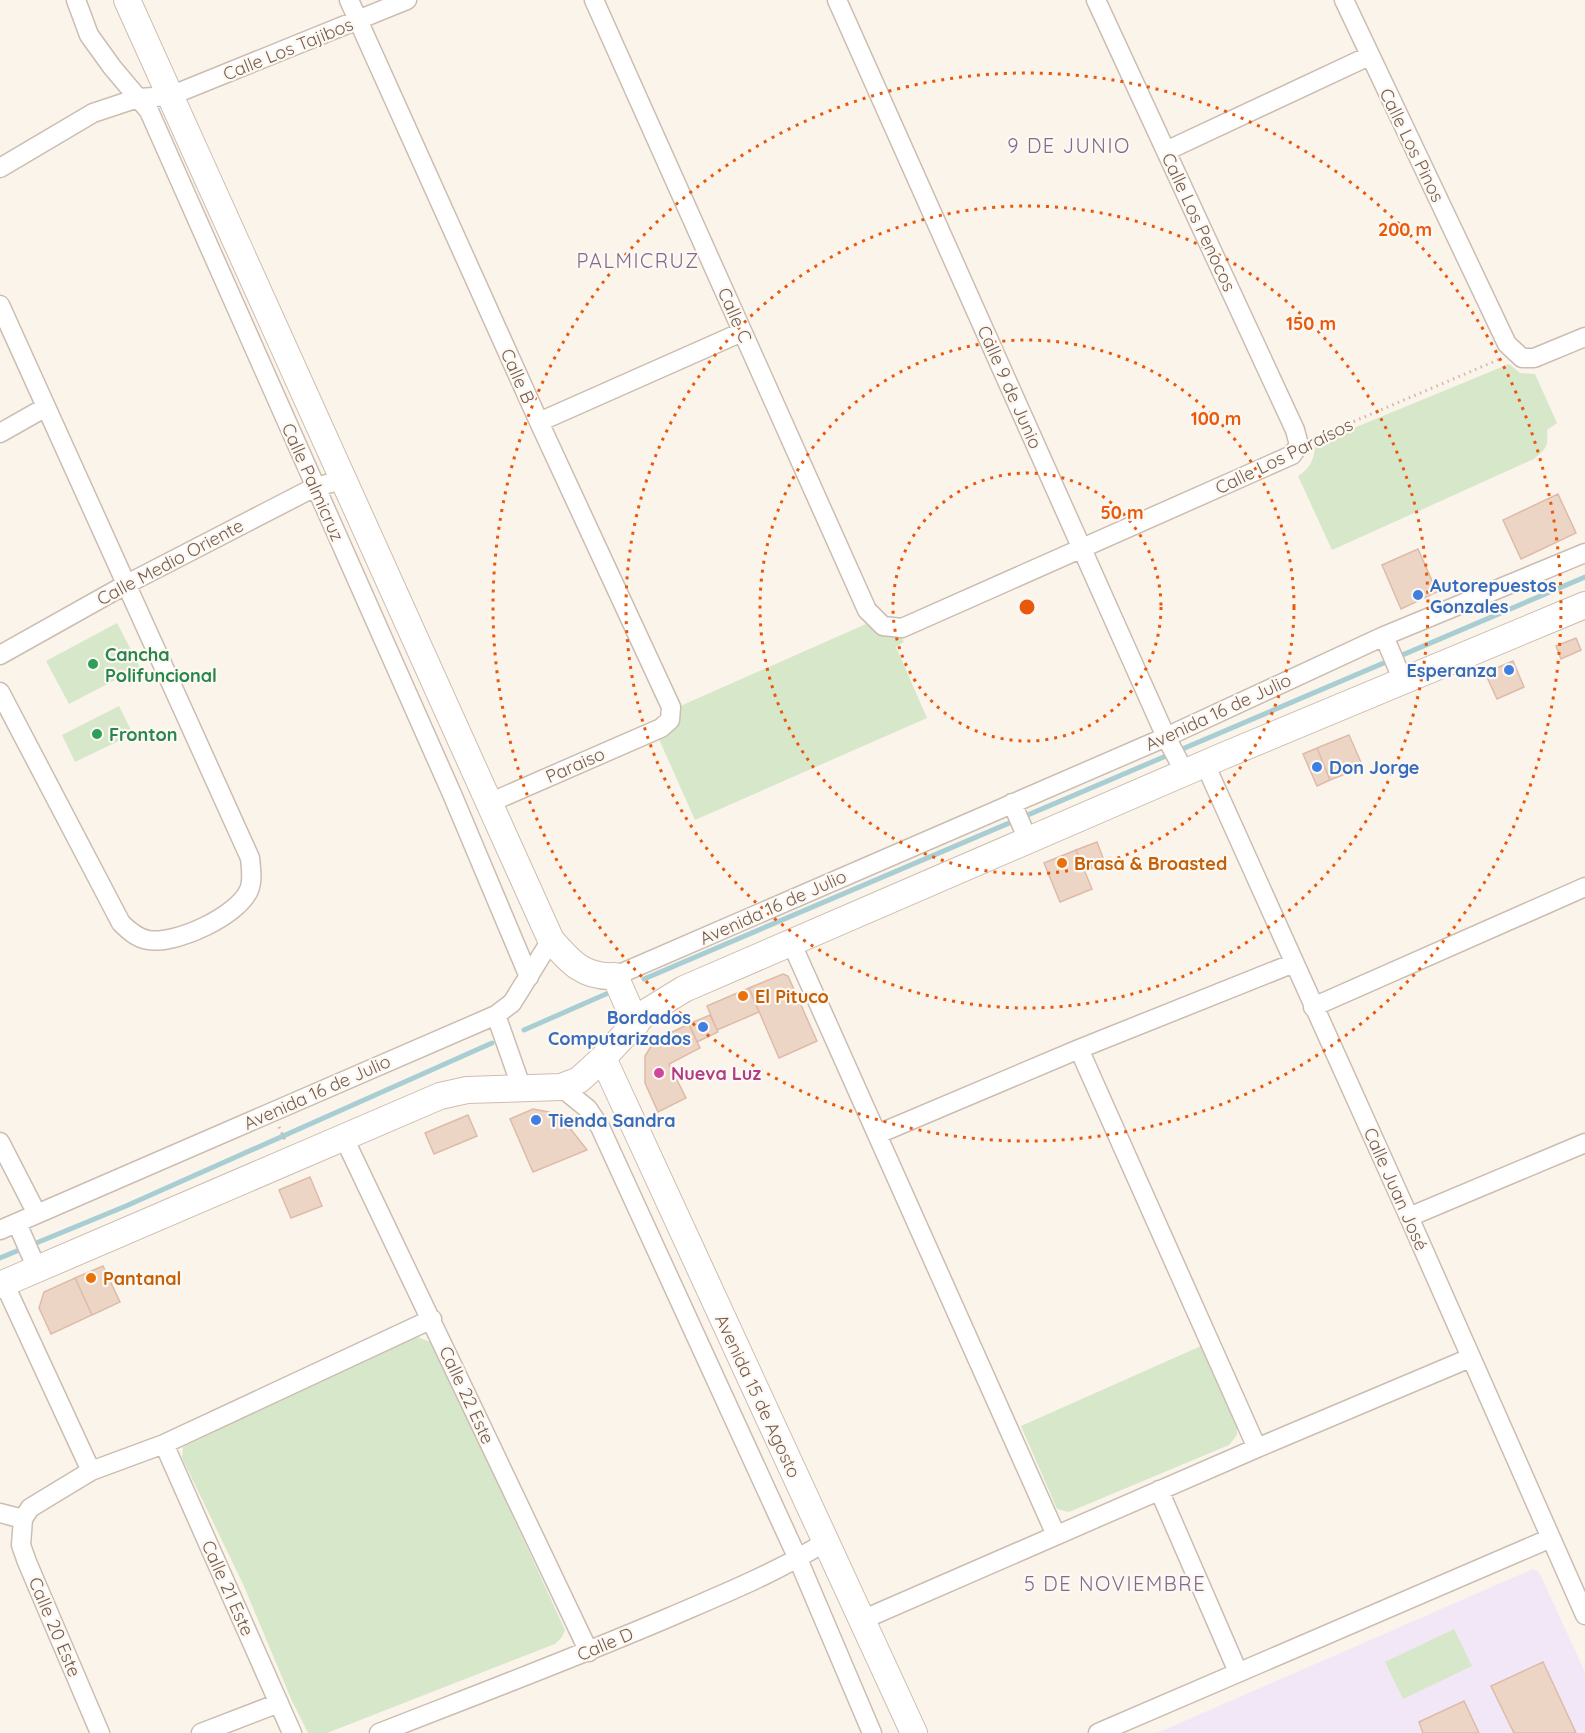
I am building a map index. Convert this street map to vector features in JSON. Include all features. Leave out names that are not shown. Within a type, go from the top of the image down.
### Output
[{"type":"street","name":"Calle Palmicruz","points":[[76,0],[89,35],[111,67],[149,111],[453,794],[529,976]]},
{"type":"street","name":"Calle Palmicruz","points":[[127,0],[551,940]]},
{"type":"street","name":"Calle B","points":[[350,0],[539,422],[671,706],[670,720],[662,728]]},
{"type":"street","name":"Calle Los Tajibos","points":[[0,168],[93,113],[138,98],[170,96],[407,0]]},
{"type":"street","name":"Calle C","points":[[594,0],[867,610],[883,626]]},
{"type":"street","name":"Calle 9 de Junio","points":[[837,0],[1168,741],[1190,767]]},
{"type":"street","name":"Calle Los Penocos","points":[[1096,0],[1295,430],[1299,445]]},
{"type":"street","name":"Calle Los Pinos","points":[[1344,0],[1508,344],[1515,352]]},
{"type":"street","points":[[1166,150],[1369,56]]},
{"type":"street","points":[[0,305],[250,858],[250,888],[244,899],[202,928],[175,939],[147,940],[133,934],[121,923],[0,692]]},
{"type":"street","points":[[539,422],[742,332]]},
{"type":"street","points":[[1515,352],[1522,358],[1534,358],[1585,337]]},
{"type":"street","points":[[0,433],[46,407]]},
{"type":"street","name":"Calle Los Paraísos","points":[[883,626],[902,628],[1292,455],[1299,445]]},
{"type":"street","name":"Calle Medio Oriente","points":[[0,655],[125,585],[315,487],[343,480]]},
{"type":"street","name":"Avenida 16 de Julio","points":[[623,995],[645,1013],[684,989],[1026,835],[1190,767],[1394,659],[1585,553]]},
{"type":"street","name":"Avenida 16 de Julio","points":[[2,1284],[35,1263],[344,1138],[440,1096],[467,1090],[561,1087],[579,1080],[603,1058],[623,995],[1014,806],[1168,741],[1394,659],[1585,604]]},
{"type":"street","name":"Paraiso","points":[[489,803],[662,728]]},
{"type":"street","name":"Calle Juan José","points":[[1190,767],[1293,963],[1409,1217],[1585,1615]]},
{"type":"street","points":[[1014,806],[1026,835]]},
{"type":"street","points":[[1313,1007],[1585,887]]},
{"type":"street","points":[[551,940],[565,957],[582,970],[600,977],[623,995]]},
{"type":"street","name":"Avenida 16 de Julio","points":[[0,1230],[20,1230],[37,1214],[498,1022],[551,940]]},
{"type":"street","points":[[791,942],[1056,1535]]},
{"type":"street","points":[[878,1134],[1079,1049],[1293,963]]},
{"type":"street","points":[[498,1022],[522,1089]]},
{"type":"street","points":[[1079,1049],[1257,1448]]},
{"type":"street","name":"Avenida 15 de Agosto","points":[[603,1058],[914,1733]]},
{"type":"street","name":"Avenida 15 de Agosto","points":[[561,1087],[588,1109],[600,1127],[798,1559],[872,1733]]},
{"type":"street","name":"Calle 22 Este","points":[[344,1138],[589,1652]]},
{"type":"street","points":[[0,1142],[37,1214]]},
{"type":"street","points":[[1409,1217],[1585,1143]]},
{"type":"street","points":[[20,1230],[35,1263]]},
{"type":"street","points":[[2,1284],[91,1471]]},
{"type":"street","points":[[0,1513],[22,1519],[30,1508],[91,1471],[164,1444],[432,1319]]},
{"type":"street","points":[[862,1620],[1159,1490],[1470,1358]]},
{"type":"street","name":"Calle 21 Este","points":[[164,1444],[292,1733]]},
{"type":"street","points":[[1159,1490],[1238,1672]]},
{"type":"street","name":"Calle 20 Este","points":[[22,1519],[21,1545],[27,1562],[100,1733]]},
{"type":"street","points":[[1098,1733],[1551,1538]]},
{"type":"street","name":"Calle D","points":[[379,1733],[589,1652],[761,1577],[798,1559],[825,1542]]},
{"type":"street","points":[[201,1733],[279,1703]]},
{"type":"path","name":"Calle Los Paraísos","points":[[1299,445],[1515,352]]},
{"type":"path","points":[[278,1125],[287,1144]]},
{"type":"shaded area","points":[[1533,1569],[1539,1572],[1585,1672],[1585,1733],[1157,1733]]},
{"type":"green space","points":[[1509,364],[1520,373],[1535,374],[1557,423],[1547,430],[1547,444],[1542,452],[1534,459],[1332,550],[1298,476],[1311,463],[1315,444]]},
{"type":"green space","name":"Cancha Polifuncional","points":[[117,623],[140,667],[69,704],[46,661]]},
{"type":"green space","points":[[866,624],[882,633],[900,634],[904,642],[896,647],[927,718],[695,820],[658,737],[678,707]]},
{"type":"green space","name":"Fronton","points":[[119,706],[133,734],[75,762],[62,735]]},
{"type":"green space","points":[[415,1336],[433,1343],[565,1630],[555,1644],[327,1733],[308,1733],[292,1701],[243,1584],[182,1458],[183,1447]]},
{"type":"green space","points":[[1201,1346],[1237,1427],[1237,1435],[1229,1445],[1069,1512],[1057,1509],[1021,1426]]},
{"type":"green space","points":[[1454,1629],[1472,1666],[1403,1699],[1385,1662]]},
{"type":"building","points":[[1558,494],[1576,533],[1521,559],[1503,520]]},
{"type":"building","points":[[1418,549],[1437,592],[1401,609],[1382,565]]},
{"type":"building","points":[[1576,638],[1581,650],[1561,659],[1556,646]]},
{"type":"building","points":[[1513,661],[1524,687],[1497,699],[1485,673]]},
{"type":"building","points":[[1349,735],[1363,767],[1330,780],[1317,748]]},
{"type":"building","name":"Don Jorge","points":[[1317,748],[1330,780],[1317,786],[1303,754]]},
{"type":"building","points":[[1097,842],[1105,863],[1085,871],[1076,850]]},
{"type":"building","points":[[1076,850],[1092,889],[1060,902],[1044,863]]},
{"type":"building","points":[[783,974],[788,976],[817,1041],[779,1058],[749,988]]},
{"type":"building","points":[[749,988],[759,1012],[717,1030],[707,1006]]},
{"type":"building","name":"Bordados Computarizados","points":[[710,1015],[718,1032],[697,1042],[689,1024]]},
{"type":"building","name":"Nueva Luz","points":[[689,1024],[700,1048],[669,1064],[686,1098],[658,1112],[645,1083],[645,1056],[655,1040]]},
{"type":"building","points":[[533,1109],[549,1112],[566,1123],[587,1150],[533,1172],[510,1119]]},
{"type":"building","points":[[468,1115],[477,1136],[434,1154],[425,1133]]},
{"type":"building","points":[[310,1177],[322,1206],[291,1218],[279,1190]]},
{"type":"building","points":[[103,1266],[120,1302],[92,1315],[75,1278]]},
{"type":"building","points":[[75,1278],[92,1315],[51,1334],[39,1308],[44,1292]]},
{"type":"building","points":[[1543,1662],[1576,1733],[1514,1733],[1491,1686]]},
{"type":"building","points":[[1464,1701],[1479,1733],[1423,1733],[1419,1722]]},
{"type":"waterway","points":[[644,979],[1585,577]]},
{"type":"waterway","points":[[524,1030],[606,994]]},
{"type":"waterway","points":[[0,1258],[126,1206],[492,1043]]},
{"type":"place","name":"Autorepuestos Gonzales","points":[[1418,595]]},
{"type":"place","name":"Cancha Polifuncional","points":[[93,664]]},
{"type":"place","name":"Esperanza","points":[[1509,670]]},
{"type":"place","name":"Fronton","points":[[97,734]]},
{"type":"place","name":"Don Jorge","points":[[1317,767]]},
{"type":"place","name":"Brasa & Broasted","points":[[1062,863]]},
{"type":"place","name":"El Pituco","points":[[743,996]]},
{"type":"place","name":"Bordados Computarizados","points":[[703,1027]]},
{"type":"place","name":"Nueva Luz","points":[[659,1073]]},
{"type":"place","name":"Tienda Sandra","points":[[536,1120]]},
{"type":"place","name":"Pantanal","points":[[91,1278]]},
{"type":"district","name":"9 DE JUNIO","points":[[1069,145]]},
{"type":"district","name":"PALMICRUZ","points":[[638,260]]},
{"type":"district","name":"5 DE NOVIEMBRE","points":[[1115,1583]]}]
